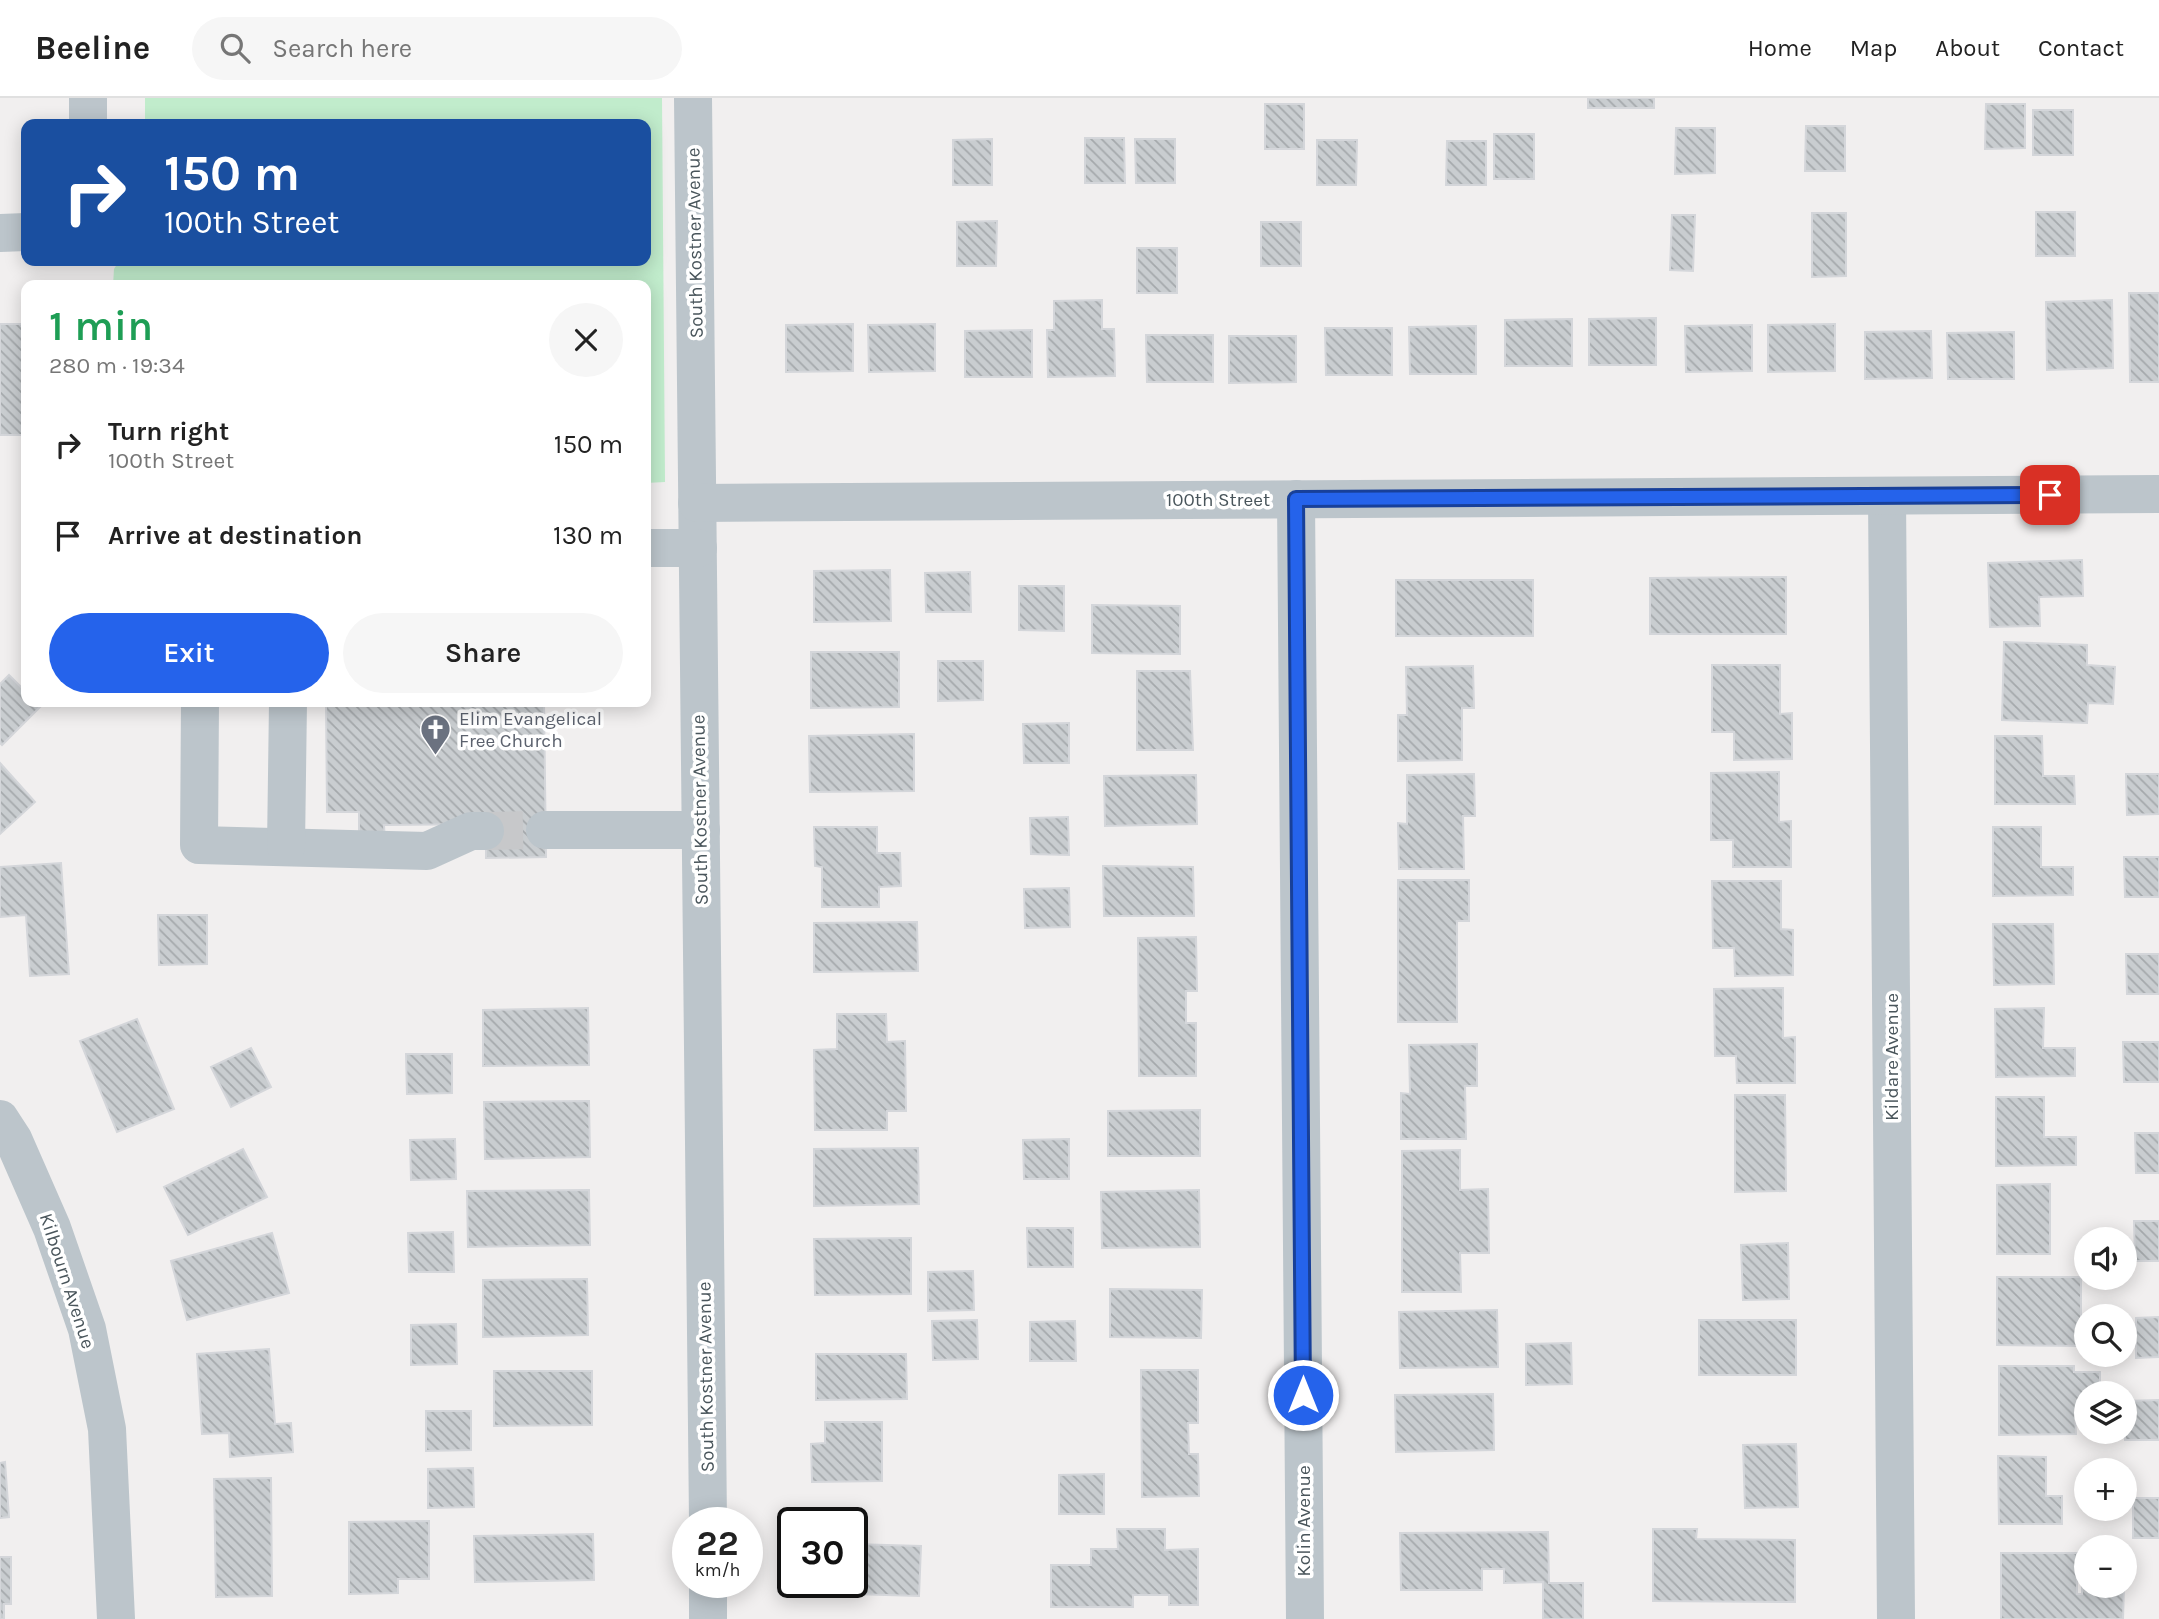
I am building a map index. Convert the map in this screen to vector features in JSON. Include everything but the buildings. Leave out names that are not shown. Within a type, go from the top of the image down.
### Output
[{"type":"street","points":[[88,98],[88,119]]},
{"type":"street","name":"South Kostner Avenue","points":[[694,98],[708,1507]]},
{"type":"street","points":[[0,233],[21,232]]},
{"type":"street","name":"100th Street","points":[[697,503],[2159,494]]},
{"type":"street","name":"Kildare Avenue","points":[[1887,496],[1896,1619]]},
{"type":"street","name":"Kolin Avenue","points":[[1296,499],[1304,1619]]},
{"type":"street","points":[[651,548],[698,548]]},
{"type":"street","points":[[200,707],[200,845],[427,851],[471,831],[485,831]]},
{"type":"street","points":[[286,847],[288,707]]},
{"type":"street","points":[[545,830],[701,830]]},
{"type":"street","name":"Kilbourn Avenue","points":[[0,1119],[13,1139],[52,1228],[87,1328],[107,1429],[116,1619]]},
{"type":"street","points":[[708,1598],[708,1619]]},
{"type":"green space","points":[[145,98],[662,98],[665,482],[651,483],[651,280],[113,280],[116,266],[651,266],[651,119],[145,119]]},
{"type":"tunnel","points":[[485,831],[545,830]]},
{"type":"place","name":"Elim Evangelical Free Church","points":[[436,757]]},
{"type":"route","points":[[1303,1395],[1296,499],[2050,495]]}]
